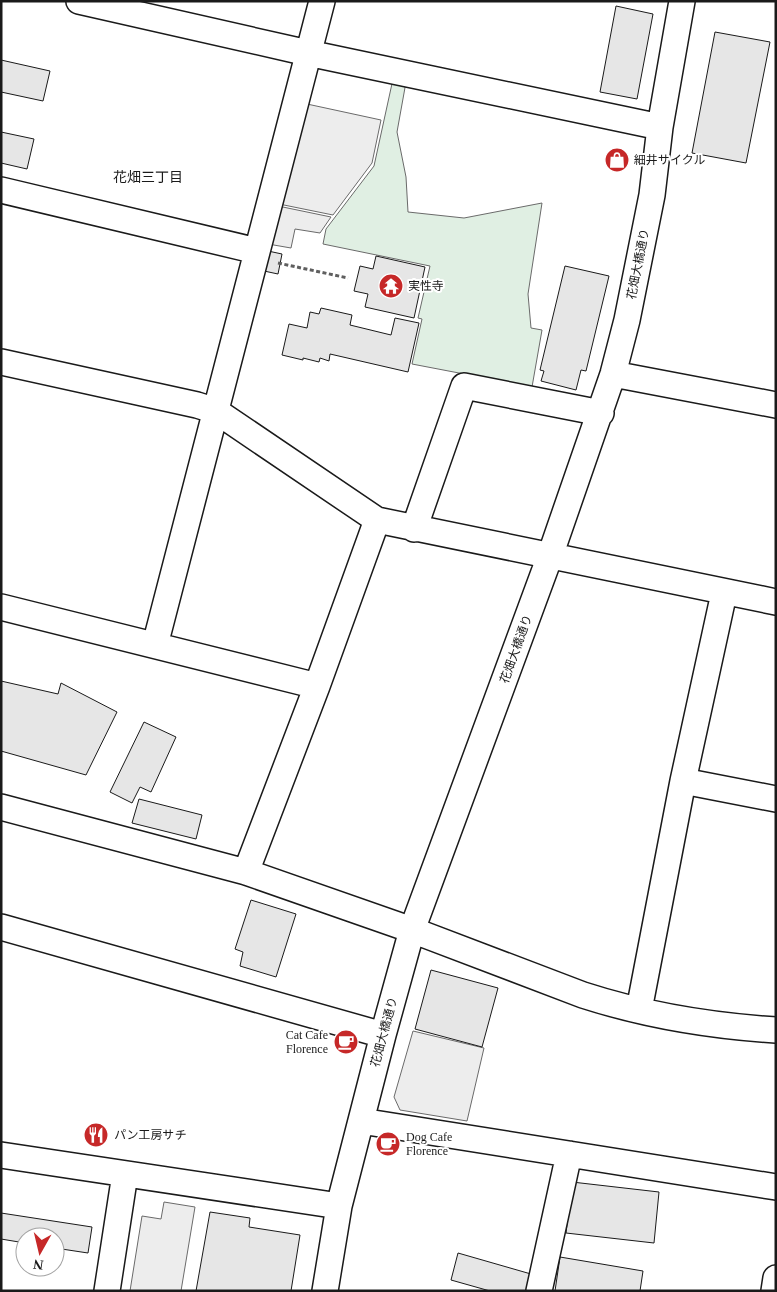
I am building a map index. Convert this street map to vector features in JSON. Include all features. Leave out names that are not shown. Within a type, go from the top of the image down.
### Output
[{"type":"street","points":[[80,1],[105,4],[308,53],[660,127]]},
{"type":"street","points":[[155,645],[322,1]]},
{"type":"street","name":"花畑大橋通り","points":[[324,1291],[339,1206],[412,930],[550,556],[613,374],[640,257],[652,194],[660,127],[682,1]]},
{"type":"street","points":[[1,190],[256,255]]},
{"type":"street","points":[[1,362],[197,405],[216,411],[377,520],[776,602]]},
{"type":"street","points":[[613,374],[776,405]]},
{"type":"street","points":[[414,529],[464,386],[601,413]]},
{"type":"street","points":[[246,872],[317,686],[377,520]]},
{"type":"street","points":[[639,1010],[682,781],[724,592]]},
{"type":"street","points":[[1,607],[317,686]]},
{"type":"street","points":[[682,781],[776,799]]},
{"type":"street","points":[[1,807],[246,872],[412,930],[583,995],[612,1004],[710,1024],[776,1030]]},
{"type":"street","points":[[1,927],[383,1035]]},
{"type":"street","points":[[361,1121],[776,1187]]},
{"type":"street","points":[[539,1291],[569,1154]]},
{"type":"street","points":[[1,1155],[339,1206]]},
{"type":"street","points":[[107,1291],[125,1174]]},
{"type":"street","points":[[774,1291],[776,1278]]},
{"type":"path","points":[[256,255],[348,278]]},
{"type":"green space","points":[[393,79],[406,82],[397,132],[406,177],[408,212],[464,218],[542,203],[528,294],[531,328],[542,330],[532,387],[412,364],[422,319],[418,318],[430,266],[323,244],[326,229],[374,166]]},
{"type":"shaded area","points":[[307,104],[381,120],[372,163],[333,215],[279,204]]},
{"type":"shaded area","points":[[278,206],[331,217],[320,233],[295,229],[291,248],[268,244]]},
{"type":"shaded area","points":[[413,1031],[484,1048],[467,1121],[400,1110],[394,1097]]},
{"type":"shaded area","points":[[164,1202],[195,1207],[181,1291],[130,1291],[142,1216],[161,1219]]},
{"type":"building","points":[[616,6],[653,14],[637,99],[600,92]]},
{"type":"building","points":[[715,32],[770,42],[746,163],[692,153]]},
{"type":"building","points":[[1,60],[50,71],[43,101],[1,92]]},
{"type":"building","points":[[1,132],[34,139],[27,169],[1,163]]},
{"type":"building","points":[[268,251],[282,254],[278,274],[264,271]]},
{"type":"building","points":[[376,256],[425,267],[414,318],[365,307],[368,294],[354,291],[360,266],[373,269]]},
{"type":"building","points":[[565,266],[609,276],[586,371],[581,370],[576,390],[541,381],[544,371],[540,370]]},
{"type":"building","points":[[321,308],[352,315],[350,325],[391,335],[395,318],[419,323],[408,372],[330,354],[329,361],[320,358],[319,362],[282,355],[289,324],[307,328],[310,312],[319,314]]},
{"type":"building","points":[[1,681],[58,694],[61,683],[117,712],[86,775],[1,751]]},
{"type":"building","points":[[144,722],[176,737],[151,792],[140,787],[132,803],[110,792]]},
{"type":"building","points":[[139,799],[202,815],[196,839],[132,823]]},
{"type":"building","points":[[251,900],[296,914],[276,977],[240,966],[243,952],[235,949]]},
{"type":"building","points":[[431,970],[498,988],[482,1047],[415,1029]]},
{"type":"building","points":[[572,1182],[659,1192],[654,1243],[566,1233]]},
{"type":"building","points":[[210,1212],[250,1218],[249,1227],[300,1235],[291,1291],[196,1291]]},
{"type":"building","points":[[1,1213],[92,1227],[88,1253],[65,1250],[65,1227],[15,1227],[15,1241],[1,1239]]},
{"type":"building","points":[[458,1253],[531,1274],[526,1291],[490,1291],[451,1280]]},
{"type":"building","points":[[560,1257],[643,1271],[640,1291],[555,1291]]},
{"type":"place","name":"細井サイクル","points":[[617,160]]},
{"type":"place","name":"実性寺","points":[[391,286]]},
{"type":"place","name":"Cat Cafe Florence","points":[[346,1042]]},
{"type":"place","name":"パン工房サチ","points":[[96,1135]]},
{"type":"place","name":"Dog Cafe Florence","points":[[388,1144]]},
{"type":"district","name":"花畑三丁目","points":[[148,177]]}]
